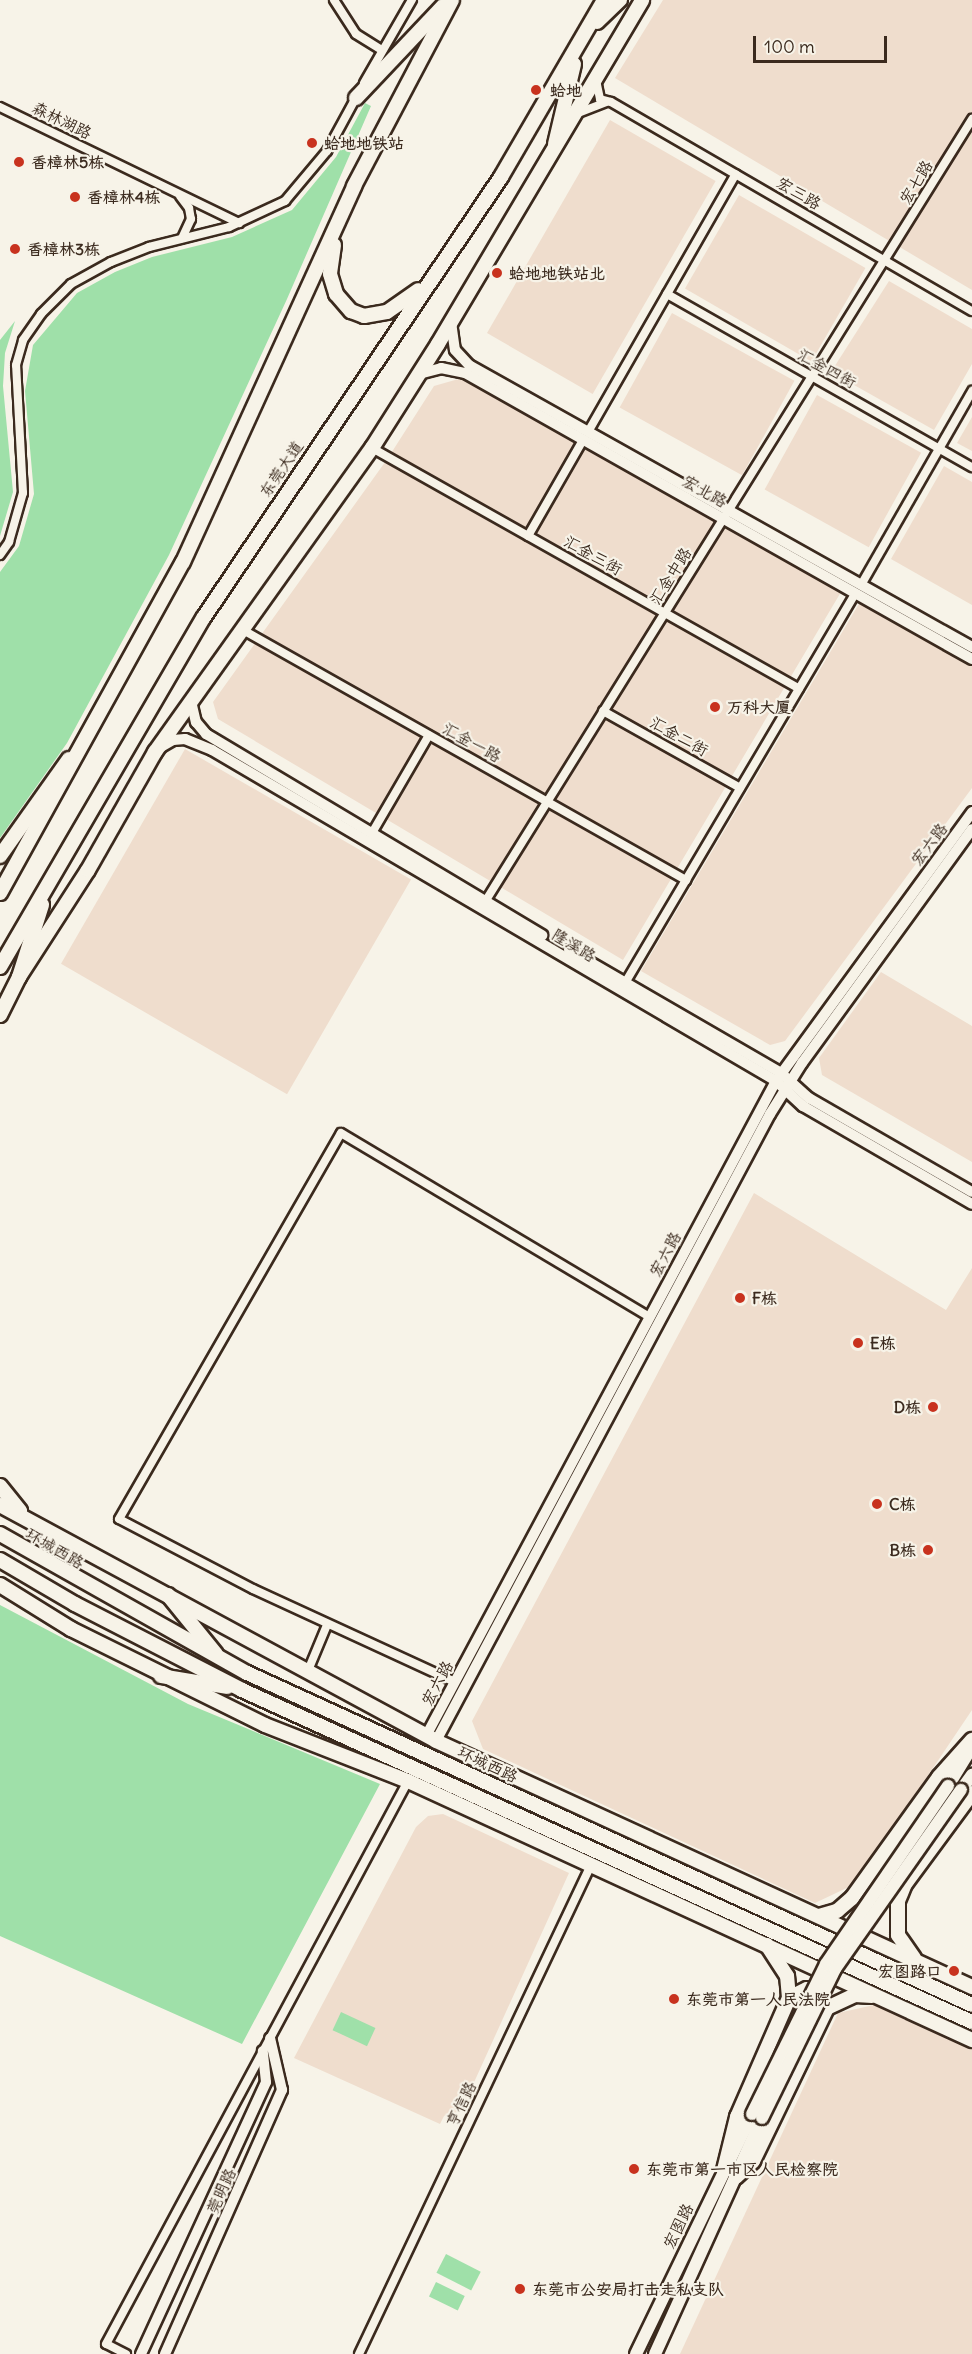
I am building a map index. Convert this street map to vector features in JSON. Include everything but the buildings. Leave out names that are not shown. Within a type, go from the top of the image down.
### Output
[{"type":"main road","points":[[356,98],[451,0]]},
{"type":"main road","points":[[0,892],[108,703],[222,482],[389,113],[451,0]]},
{"type":"main road","name":"东莞大道","points":[[0,967],[204,616],[501,177],[578,51],[604,0]]},
{"type":"main road","points":[[591,27],[620,0]]},
{"type":"main road","points":[[0,1015],[19,977],[88,870],[155,752],[372,448],[419,374],[642,0]]},
{"type":"main road","points":[[555,144],[578,51]]},
{"type":"main road","points":[[337,225],[330,274],[336,294],[351,311],[364,316],[387,312],[435,274]]},
{"type":"main road","points":[[0,856],[108,703]]},
{"type":"main road","points":[[19,977],[50,880]]},
{"type":"main road","points":[[0,1486],[33,1522]]},
{"type":"main road","points":[[0,1505],[431,1739],[972,1987]]},
{"type":"main road","name":"环城西路","points":[[0,1534],[221,1660],[972,2005]]},
{"type":"main road","name":"环城西路","points":[[0,1560],[85,1610],[242,1690],[972,2022]]},
{"type":"main road","points":[[3,1588],[161,1676],[276,1729],[408,1781],[590,1867],[764,1942],[972,2040]]},
{"type":"main road","points":[[168,1595],[221,1660]]},
{"type":"main road","points":[[161,1676],[242,1690]]},
{"type":"main road","points":[[819,1916],[837,1911],[865,1881],[939,1777],[972,1740]]},
{"type":"main road","points":[[960,1790],[972,1747]]},
{"type":"main road","points":[[865,1881],[860,1903],[867,1912],[878,1917],[890,1912],[960,1790],[972,1775]]},
{"type":"main road","name":"宏图路","points":[[636,2354],[835,1969],[960,1790]]},
{"type":"main road","points":[[898,1901],[898,1935],[918,1962]]},
{"type":"main road","points":[[730,2173],[737,2117],[789,1998],[787,1976],[764,1942]]},
{"type":"main road","points":[[789,1998],[807,1989],[820,1996],[822,2009],[818,2024]]},
{"type":"main road","points":[[730,2173],[753,2161],[827,2008],[841,1998],[878,1997]]},
{"type":"main road","name":"宏图路","points":[[655,2354],[730,2173]]},
{"type":"street","points":[[334,0],[356,34],[382,50]]},
{"type":"street","points":[[0,555],[9,542],[24,493],[15,390],[23,340],[42,314],[71,284],[111,262],[182,238],[239,223],[285,201],[302,184],[327,151],[412,0]]},
{"type":"street","points":[[596,77],[600,99],[611,102]]},
{"type":"street","points":[[570,119],[581,109],[611,102]]},
{"type":"street","name":"宏三路","points":[[611,102],[972,311]]},
{"type":"street","name":"森林湖路","points":[[0,107],[239,223]]},
{"type":"street","name":"宏七路","points":[[886,261],[972,119]]},
{"type":"street","points":[[528,536],[736,174]]},
{"type":"street","points":[[175,192],[184,199],[191,219],[182,238]]},
{"type":"street","name":"汇金中路","points":[[483,904],[725,514],[886,261]]},
{"type":"street","name":"汇金四街","points":[[667,294],[972,467]]},
{"type":"street","name":"宏北路","points":[[451,322],[455,350],[469,365],[586,436]]},
{"type":"street","name":"宏北路","points":[[419,374],[441,368],[465,373],[586,436],[858,589],[972,659]]},
{"type":"street","points":[[625,983],[858,589],[972,390]]},
{"type":"street","name":"汇金三街","points":[[372,448],[799,689]]},
{"type":"street","name":"宏北路","points":[[858,589],[972,647]]},
{"type":"street","name":"汇金一路","points":[[243,630],[686,880]]},
{"type":"street","name":"隆溪路","points":[[191,701],[196,722],[206,734],[372,833],[483,904],[778,1077]]},
{"type":"street","name":"汇金二街","points":[[603,711],[740,788]]},
{"type":"street","points":[[372,833],[429,735]]},
{"type":"street","name":"隆溪路","points":[[155,752],[173,740],[195,741],[212,750],[625,983],[778,1077],[803,1106],[972,1204]]},
{"type":"street","name":"宏六路","points":[[431,1739],[455,1682],[648,1316],[778,1077],[972,812]]},
{"type":"street","name":"宏六路","points":[[431,1739],[788,1086],[972,829]]},
{"type":"street","name":"隆溪路","points":[[788,1086],[972,1192]]},
{"type":"street","points":[[455,1682],[327,1624],[119,1519],[341,1133],[648,1316]]},
{"type":"street","points":[[307,1672],[327,1624]]},
{"type":"street","points":[[126,2354],[106,2344],[408,1781]]},
{"type":"street","name":"亨信路","points":[[360,2354],[590,1867]]},
{"type":"street","name":"莞明路","points":[[165,2354],[282,2090],[270,2038]]},
{"type":"street","name":"莞明路","points":[[141,2354],[266,2082],[263,2051]]},
{"type":"shaded area","points":[[663,0],[972,0],[972,290],[615,78]]},
{"type":"shaded area","points":[[610,120],[716,181],[593,394],[487,333]]},
{"type":"shaded area","points":[[739,195],[865,268],[811,362],[685,289]]},
{"type":"shaded area","points":[[889,281],[972,329],[972,364],[934,430],[831,372]]},
{"type":"shaded area","points":[[672,313],[794,381],[742,475],[620,407]]},
{"type":"shaded area","points":[[462,378],[841,592],[623,960],[218,719],[213,702],[388,458],[434,386]]},
{"type":"shaded area","points":[[817,395],[921,453],[869,547],[765,489]]},
{"type":"shaded area","points":[[972,417],[972,451],[957,443]]},
{"type":"shaded area","points":[[944,466],[972,482],[972,605],[891,559]]},
{"type":"shaded area","points":[[860,602],[972,666],[972,788],[785,1041],[770,1045],[641,971]]},
{"type":"shaded area","points":[[185,749],[411,880],[287,1094],[61,964]]},
{"type":"shaded area","points":[[881,972],[972,1026],[972,1162],[822,1075],[819,1058]]},
{"type":"shaded area","points":[[754,1193],[946,1310],[972,1268],[972,1710],[855,1884],[815,1903],[483,1749],[472,1721]]},
{"type":"shaded area","points":[[443,1814],[569,1873],[461,2111],[444,2116],[440,2124],[294,2058],[416,1827],[428,1816]]},
{"type":"shaded area","points":[[874,2005],[972,2048],[972,2354],[680,2354],[838,2013]]},
{"type":"green space","points":[[365,103],[371,106],[287,299],[169,555],[67,743],[0,838],[0,572],[19,546],[34,494],[25,391],[33,345],[77,293],[115,272],[152,257],[232,237],[292,210],[336,157]]},
{"type":"green space","points":[[15,321],[5,353],[3,386],[13,492],[0,536],[0,340]]},
{"type":"green space","points":[[0,1605],[188,1704],[380,1784],[242,2044],[0,1936]]},
{"type":"green space","points":[[341,2012],[375,2028],[367,2046],[333,2030]]},
{"type":"green space","points":[[446,2254],[481,2272],[471,2290],[436,2273]]},
{"type":"green space","points":[[436,2282],[465,2296],[458,2310],[429,2296]]},
{"type":"place","name":"蛤地","points":[[536,90]]},
{"type":"place","name":"蛤地地铁站","points":[[312,143]]},
{"type":"place","name":"香樟林5栋","points":[[19,162]]},
{"type":"place","name":"香樟林4栋","points":[[75,197]]},
{"type":"place","name":"香樟林3栋","points":[[15,249]]},
{"type":"place","name":"蛤地地铁站北","points":[[497,273]]},
{"type":"place","name":"万科大厦","points":[[715,707]]},
{"type":"place","name":"F栋","points":[[740,1298]]},
{"type":"place","name":"E栋","points":[[858,1343]]},
{"type":"place","name":"D栋","points":[[933,1407]]},
{"type":"place","name":"C栋","points":[[877,1504]]},
{"type":"place","name":"B栋","points":[[928,1550]]},
{"type":"place","name":"宏图路口","points":[[954,1971]]},
{"type":"place","name":"东莞市第一人民法院","points":[[674,1999]]},
{"type":"place","name":"东莞市第一市区人民检察院","points":[[634,2169]]},
{"type":"place","name":"东莞市公安局打击走私支队","points":[[520,2289]]}]
